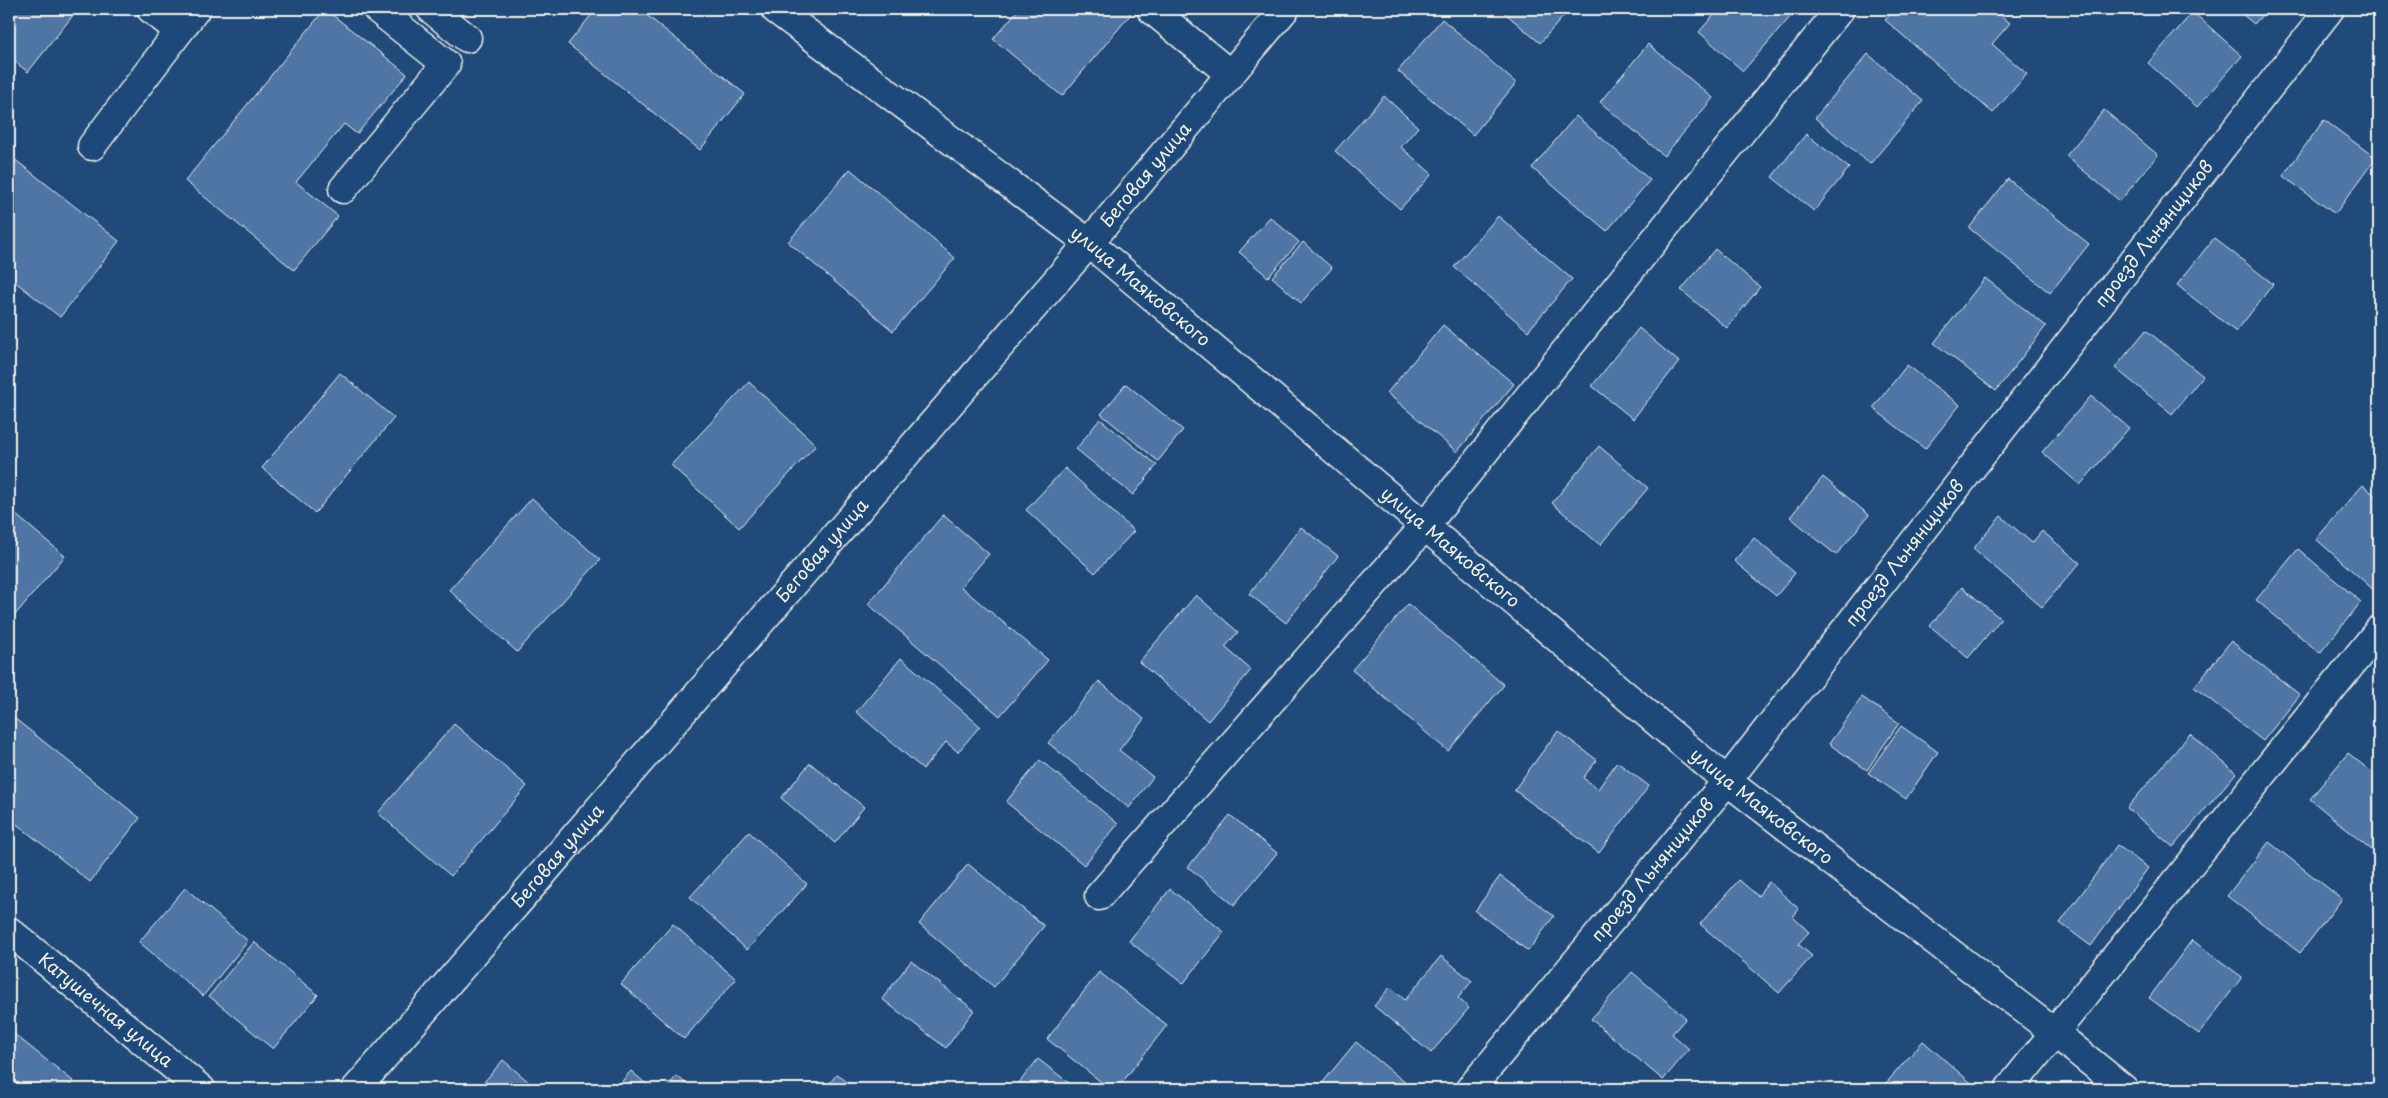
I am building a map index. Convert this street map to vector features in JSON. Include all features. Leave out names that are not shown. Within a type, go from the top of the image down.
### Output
[{"type":"street","points":[[151,9],[178,31]]},
{"type":"street","points":[[92,146],[196,9]]},
{"type":"street","points":[[343,189],[446,64],[377,9]]},
{"type":"street","points":[[431,9],[467,38]]},
{"type":"street","name":"улица Маяковского","points":[[775,9],[1089,244],[1727,781],[2055,1033],[2124,1089]]},
{"type":"street","points":[[1151,9],[1230,74]]},
{"type":"street","name":"Беговая улица","points":[[356,1089],[1089,244],[1283,9]]},
{"type":"street","points":[[1098,896],[1425,526],[1840,9]]},
{"type":"street","name":"проезд Льнянщиков","points":[[1470,1089],[1727,781],[2330,9]]},
{"type":"street","points":[[2009,1089],[2379,630]]},
{"type":"street","name":"Катушечная улица","points":[[9,931],[201,1089]]},
{"type":"building","points":[[9,9],[78,9],[28,72],[9,57]]},
{"type":"building","points":[[325,9],[407,74],[357,134],[344,124],[296,182],[338,216],[294,270],[185,181]]},
{"type":"building","points":[[596,9],[639,9],[745,94],[700,150],[568,44]]},
{"type":"building","points":[[1019,9],[1125,9],[1131,14],[1062,96],[993,39]]},
{"type":"building","points":[[1500,9],[1570,9],[1540,43]]},
{"type":"building","points":[[1719,9],[1786,9],[1792,15],[1743,71],[1699,32]]},
{"type":"building","points":[[1895,9],[1993,9],[2010,23],[1992,44],[2027,74],[1993,113],[1885,20]]},
{"type":"building","points":[[2236,9],[2268,9],[2254,24]]},
{"type":"building","points":[[2193,12],[2242,56],[2197,107],[2148,63]]},
{"type":"building","points":[[1442,19],[1516,83],[1473,135],[1398,71]]},
{"type":"building","points":[[1648,44],[1713,98],[1664,156],[1600,102]]},
{"type":"building","points":[[1868,54],[1923,101],[1870,164],[1815,118]]},
{"type":"building","points":[[1384,96],[1418,127],[1401,147],[1432,174],[1400,209],[1335,151]]},
{"type":"building","points":[[2104,110],[2158,155],[2120,201],[2066,156]]},
{"type":"building","points":[[1576,116],[1650,180],[1607,231],[1532,168]]},
{"type":"building","points":[[2324,120],[2376,158],[2335,214],[2283,176]]},
{"type":"building","points":[[1806,134],[1849,168],[1814,211],[1772,177]]},
{"type":"building","points":[[9,155],[119,241],[60,317],[9,277]]},
{"type":"building","points":[[850,169],[955,258],[893,331],[788,242]]},
{"type":"building","points":[[2008,179],[2089,244],[2050,293],[1969,228]]},
{"type":"building","points":[[1498,216],[1572,279],[1528,331],[1454,267]]},
{"type":"building","points":[[1270,217],[1299,242],[1268,277],[1239,252]]},
{"type":"building","points":[[2214,238],[2273,284],[2236,332],[2177,285]]},
{"type":"building","points":[[1303,242],[1332,268],[1301,303],[1272,277]]},
{"type":"building","points":[[1715,249],[1760,287],[1727,328],[1681,290]]},
{"type":"building","points":[[1985,278],[2046,326],[1996,391],[1934,343]]},
{"type":"building","points":[[1443,325],[1514,384],[1457,452],[1387,393]]},
{"type":"building","points":[[1639,328],[1679,362],[1633,419],[1592,386]]},
{"type":"building","points":[[2146,330],[2203,376],[2172,414],[2115,368]]},
{"type":"building","points":[[1907,365],[1960,405],[1925,449],[1873,408]]},
{"type":"building","points":[[340,373],[394,418],[315,513],[262,468]]},
{"type":"building","points":[[749,382],[816,445],[739,528],[671,465]]},
{"type":"building","points":[[1126,384],[1183,430],[1158,461],[1101,414]]},
{"type":"building","points":[[2091,396],[2129,428],[2080,485],[2042,452]]},
{"type":"building","points":[[1100,419],[1157,465],[1133,495],[1076,449]]},
{"type":"building","points":[[1599,446],[1648,488],[1600,545],[1552,503]]},
{"type":"building","points":[[1065,468],[1134,531],[1095,573],[1026,510]]},
{"type":"building","points":[[1823,477],[1869,515],[1836,555],[1790,517]]},
{"type":"building","points":[[2363,485],[2379,499],[2379,585],[2375,591],[2316,539]]},
{"type":"building","points":[[532,498],[600,560],[517,652],[449,590]]},
{"type":"building","points":[[9,509],[65,556],[9,622]]},
{"type":"building","points":[[943,515],[989,554],[961,587],[1048,660],[1000,716],[868,604]]},
{"type":"building","points":[[2001,516],[2032,543],[2042,531],[2080,563],[2042,607],[1973,549]]},
{"type":"building","points":[[1301,527],[1338,556],[1286,623],[1249,594]]},
{"type":"building","points":[[1754,538],[1795,573],[1776,596],[1734,561]]},
{"type":"building","points":[[2298,549],[2361,602],[2320,653],[2256,600]]},
{"type":"building","points":[[1962,587],[2001,619],[1968,658],[1930,626]]},
{"type":"building","points":[[1196,595],[1238,632],[1225,647],[1251,670],[1208,721],[1139,662]]},
{"type":"building","points":[[1408,604],[1504,685],[1448,751],[1352,670]]},
{"type":"building","points":[[2231,641],[2300,695],[2263,741],[2194,687]]},
{"type":"building","points":[[901,658],[980,726],[958,752],[946,742],[923,769],[856,712]]},
{"type":"building","points":[[1099,681],[1144,719],[1119,750],[1153,777],[1129,808],[1048,743]]},
{"type":"building","points":[[1862,697],[1899,723],[1867,770],[1829,744]]},
{"type":"building","points":[[9,714],[140,818],[90,882],[9,818]]},
{"type":"building","points":[[454,724],[527,786],[451,876],[378,813]]},
{"type":"building","points":[[1901,726],[1938,752],[1906,799],[1868,773]]},
{"type":"building","points":[[1558,731],[1597,760],[1583,778],[1598,789],[1617,762],[1649,786],[1599,853],[1514,790]]},
{"type":"building","points":[[2190,734],[2236,773],[2173,847],[2127,808]]},
{"type":"building","points":[[2348,753],[2379,778],[2379,856],[2310,799]]},
{"type":"building","points":[[1040,760],[1118,824],[1084,865],[1006,802]]},
{"type":"building","points":[[810,763],[864,807],[835,843],[781,798]]},
{"type":"building","points":[[1230,815],[1277,853],[1234,905],[1188,867]]},
{"type":"building","points":[[749,832],[807,884],[747,950],[690,897]]},
{"type":"building","points":[[2269,842],[2342,899],[2300,953],[2227,896]]},
{"type":"building","points":[[2117,845],[2148,868],[2091,946],[2060,923]]},
{"type":"building","points":[[968,864],[1044,926],[994,987],[919,924]]},
{"type":"building","points":[[1500,876],[1554,916],[1528,951],[1475,911]]},
{"type":"building","points":[[1739,880],[1758,896],[1769,882],[1799,909],[1793,917],[1809,932],[1798,944],[1812,956],[1779,993],[1700,924]]},
{"type":"building","points":[[185,888],[248,941],[203,996],[139,942]]},
{"type":"building","points":[[1170,889],[1224,932],[1183,984],[1129,941]]},
{"type":"building","points":[[673,924],[736,979],[684,1039],[621,984]]},
{"type":"building","points":[[2192,940],[2242,977],[2199,1034],[2149,998]]},
{"type":"building","points":[[254,942],[318,995],[273,1049],[209,996]]},
{"type":"building","points":[[1441,956],[1472,981],[1458,998],[1469,1008],[1431,1053],[1374,1006],[1390,987],[1405,1000]]},
{"type":"building","points":[[911,961],[974,1010],[946,1048],[882,999]]},
{"type":"building","points":[[1099,972],[1167,1025],[1117,1089],[1110,1089],[1047,1039]]},
{"type":"building","points":[[1632,972],[1686,1018],[1672,1034],[1689,1049],[1663,1080],[1591,1019]]},
{"type":"building","points":[[9,1030],[73,1081],[67,1089],[9,1089]]},
{"type":"building","points":[[1923,1041],[1978,1089],[1881,1089]]},
{"type":"building","points":[[1356,1042],[1407,1084],[1402,1089],[1322,1089],[1319,1087]]},
{"type":"building","points":[[1038,1059],[1077,1089],[1014,1089]]},
{"type":"building","points":[[503,1060],[537,1089],[478,1089]]},
{"type":"building","points":[[631,1071],[652,1089],[615,1089]]},
{"type":"building","points":[[837,1074],[856,1089],[825,1089]]},
{"type":"building","points":[[677,1076],[692,1089],[665,1089]]}]
